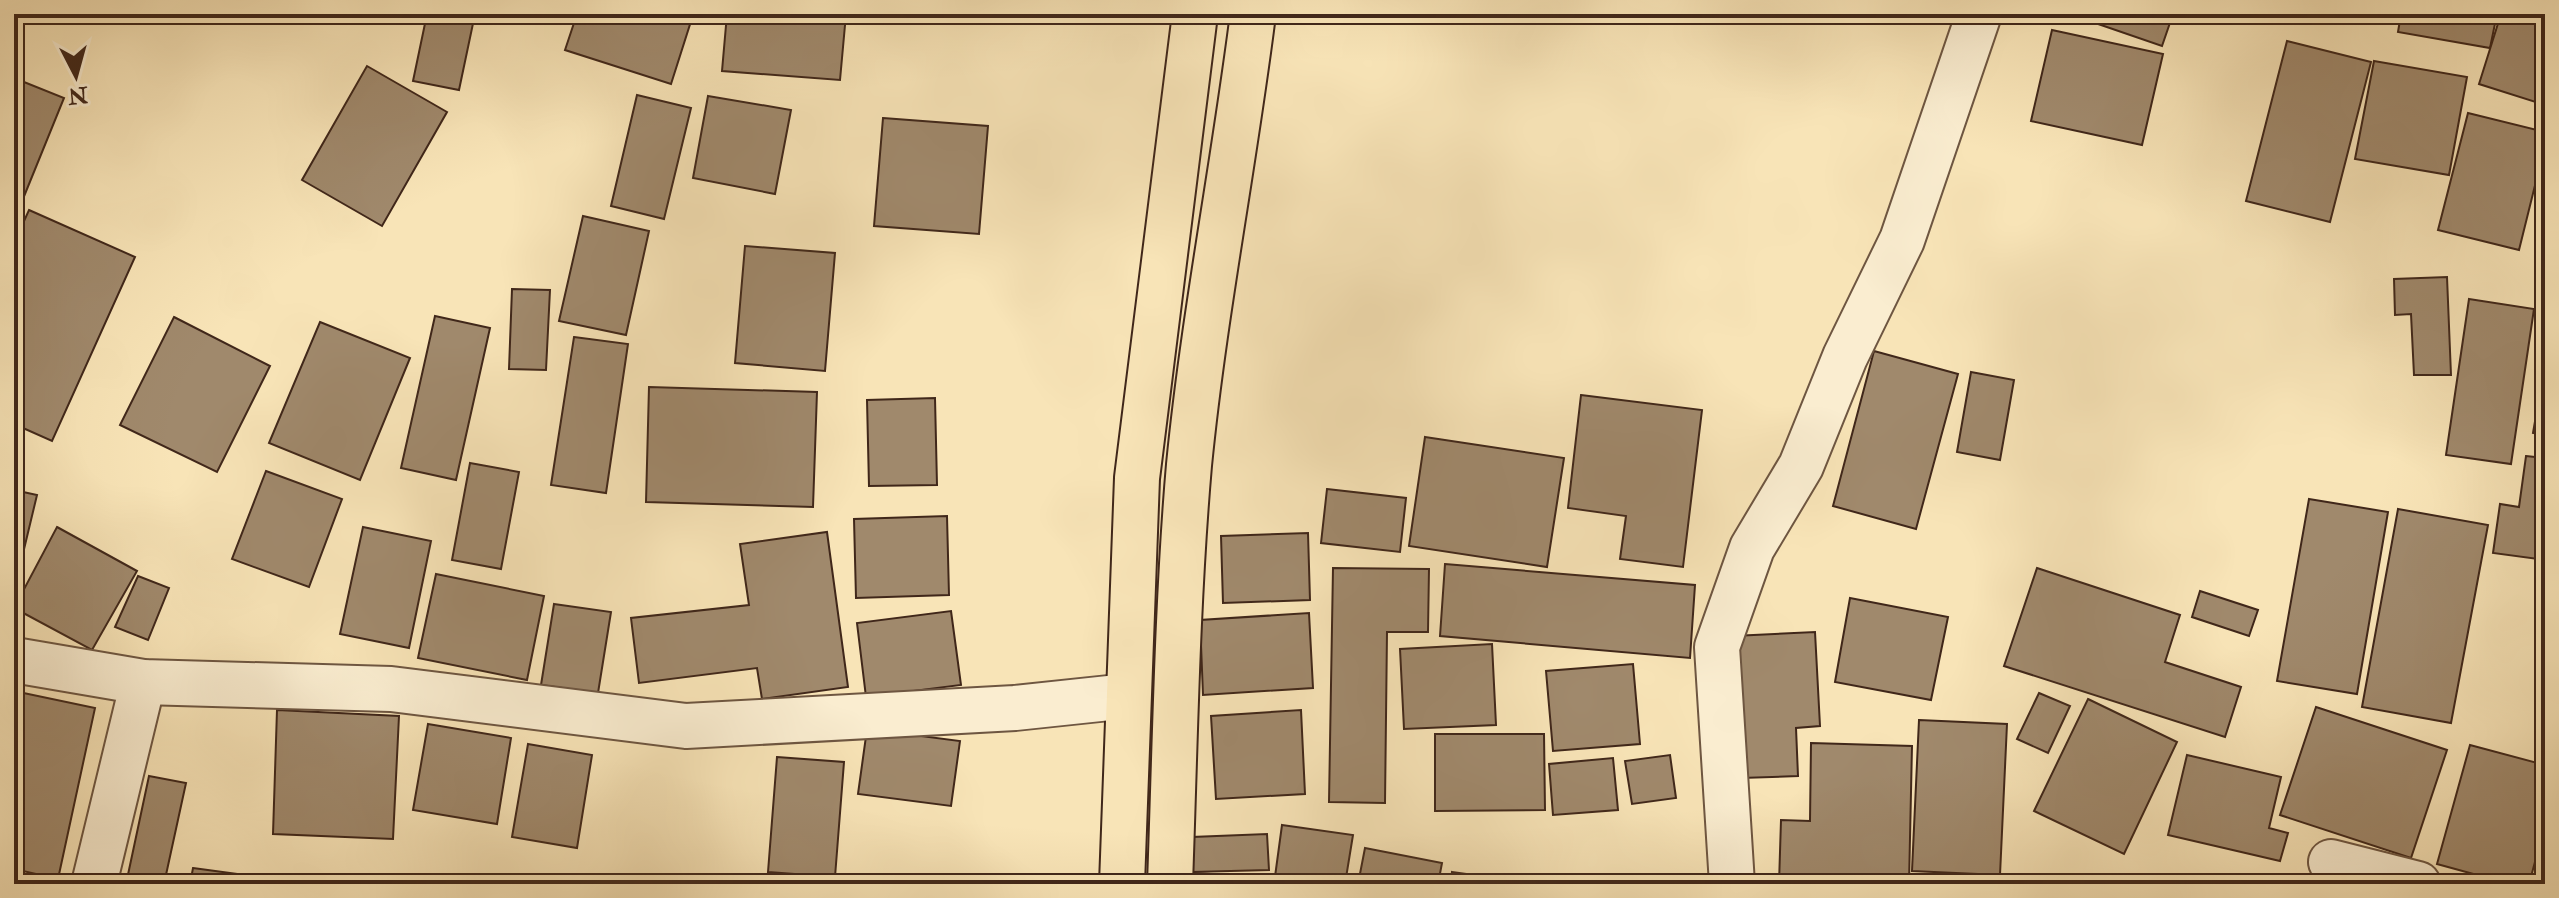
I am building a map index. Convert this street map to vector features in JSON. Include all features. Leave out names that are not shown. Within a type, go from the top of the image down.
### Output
[{"type":"main road","points":[[1122,884],[1137,478],[1195,14]]},
{"type":"main road","points":[[1170,884],[1189,465],[1217,243],[1253,14]]},
{"type":"street","points":[[1732,884],[1717,647],[1752,548],[1801,466],[1845,357],[1902,240],[1979,14]]},
{"type":"street","points":[[14,660],[143,682],[391,689],[686,726],[1015,708],[1128,696]]},
{"type":"street","points":[[94,884],[143,682]]},
{"type":"street","points":[[2331,862],[2418,884]]},
{"type":"building","points":[[427,14],[475,14],[459,90],[413,81]]},
{"type":"building","points":[[577,14],[681,14],[692,18],[671,84],[565,50]]},
{"type":"building","points":[[727,14],[846,14],[840,80],[722,71]]},
{"type":"building","points":[[2069,14],[2173,14],[2162,46]]},
{"type":"building","points":[[2401,14],[2497,14],[2490,48],[2398,32]]},
{"type":"building","points":[[2501,14],[2545,14],[2545,105],[2479,84]]},
{"type":"building","points":[[2052,30],[2163,54],[2142,145],[2031,121]]},
{"type":"building","points":[[2287,41],[2371,62],[2330,222],[2246,201]]},
{"type":"building","points":[[2374,61],[2467,77],[2449,175],[2355,159]]},
{"type":"building","points":[[367,66],[447,112],[382,226],[302,180]]},
{"type":"building","points":[[14,78],[64,98],[14,221]]},
{"type":"building","points":[[637,95],[691,108],[664,219],[611,206]]},
{"type":"building","points":[[708,96],[791,110],[775,194],[693,178]]},
{"type":"building","points":[[2468,113],[2545,132],[2545,145],[2519,250],[2438,230]]},
{"type":"building","points":[[883,118],[988,126],[979,234],[874,226]]},
{"type":"building","points":[[29,210],[135,257],[52,441],[14,424],[14,243]]},
{"type":"building","points":[[583,216],[649,231],[626,335],[559,321]]},
{"type":"building","points":[[745,246],[835,253],[825,371],[735,363]]},
{"type":"building","points":[[2447,277],[2451,375],[2414,375],[2411,314],[2395,315],[2394,279]]},
{"type":"building","points":[[512,289],[550,290],[546,370],[509,369]]},
{"type":"building","points":[[2469,299],[2534,309],[2511,464],[2446,455]]},
{"type":"building","points":[[435,316],[490,328],[456,480],[401,468]]},
{"type":"building","points":[[174,317],[270,366],[217,472],[120,425]]},
{"type":"building","points":[[320,322],[410,358],[360,480],[269,443]]},
{"type":"building","points":[[574,337],[628,344],[606,493],[551,485]]},
{"type":"building","points":[[1874,351],[1958,374],[1916,529],[1833,506]]},
{"type":"building","points":[[2545,364],[2545,435],[2533,433]]},
{"type":"building","points":[[1971,372],[2014,380],[2000,460],[1957,452]]},
{"type":"building","points":[[649,387],[817,392],[813,507],[646,502]]},
{"type":"building","points":[[1581,395],[1702,410],[1683,567],[1620,559],[1626,516],[1568,508]]},
{"type":"building","points":[[935,398],[937,485],[869,486],[867,400]]},
{"type":"building","points":[[1425,437],[1564,458],[1547,567],[1409,546]]},
{"type":"building","points":[[2526,456],[2545,458],[2545,560],[2493,553],[2500,504],[2519,507]]},
{"type":"building","points":[[470,463],[519,472],[501,569],[452,560]]},
{"type":"building","points":[[266,471],[342,499],[309,587],[232,559]]},
{"type":"building","points":[[1327,489],[1406,498],[1400,552],[1321,543]]},
{"type":"building","points":[[14,490],[37,495],[14,591]]},
{"type":"building","points":[[2309,499],[2388,512],[2357,694],[2277,681]]},
{"type":"building","points":[[2398,509],[2488,525],[2451,723],[2362,707]]},
{"type":"building","points":[[947,516],[949,595],[856,598],[854,519]]},
{"type":"building","points":[[57,527],[137,571],[92,650],[14,608]]},
{"type":"building","points":[[363,527],[431,541],[409,648],[340,634]]},
{"type":"building","points":[[827,532],[848,687],[762,699],[757,668],[639,683],[631,618],[749,605],[740,544]]},
{"type":"building","points":[[1308,533],[1310,600],[1223,603],[1221,536]]},
{"type":"building","points":[[1445,564],[1695,585],[1690,658],[1440,636]]},
{"type":"building","points":[[1333,568],[1429,569],[1428,632],[1387,632],[1385,803],[1329,802]]},
{"type":"building","points":[[2037,568],[2180,615],[2165,662],[2241,687],[2225,737],[2004,666]]},
{"type":"building","points":[[436,574],[544,596],[527,680],[418,658]]},
{"type":"building","points":[[138,576],[169,588],[148,640],[115,627]]},
{"type":"building","points":[[2200,591],[2258,610],[2249,636],[2192,617]]},
{"type":"building","points":[[1850,598],[1948,617],[1931,700],[1835,682]]},
{"type":"building","points":[[554,604],[611,612],[598,693],[541,685]]},
{"type":"building","points":[[951,611],[961,685],[866,697],[857,623]]},
{"type":"building","points":[[1309,613],[1313,688],[1203,695],[1200,620]]},
{"type":"building","points":[[1815,632],[1820,726],[1796,728],[1798,776],[1741,778],[1733,636]]},
{"type":"building","points":[[1492,644],[1496,725],[1404,729],[1400,649]]},
{"type":"building","points":[[1633,664],[1640,744],[1553,751],[1546,671]]},
{"type":"building","points":[[14,691],[95,708],[58,879],[14,869]]},
{"type":"building","points":[[2039,693],[2070,706],[2048,753],[2017,739]]},
{"type":"building","points":[[2088,699],[2177,742],[2124,854],[2034,811]]},
{"type":"building","points":[[2316,707],[2447,750],[2411,858],[2280,815]]},
{"type":"building","points":[[277,710],[399,716],[393,839],[273,834]]},
{"type":"building","points":[[1301,710],[1305,794],[1216,799],[1211,716]]},
{"type":"building","points":[[1919,720],[2007,724],[2000,875],[1912,871]]},
{"type":"building","points":[[428,724],[511,738],[497,824],[413,810]]},
{"type":"building","points":[[867,729],[960,741],[951,806],[858,794]]},
{"type":"building","points":[[1435,734],[1544,734],[1545,810],[1435,811]]},
{"type":"building","points":[[1811,743],[1912,746],[1909,884],[1779,884],[1781,820],[1810,821]]},
{"type":"building","points":[[528,744],[592,755],[577,848],[512,837]]},
{"type":"building","points":[[2470,745],[2545,765],[2545,825],[2529,884],[2510,884],[2437,864]]},
{"type":"building","points":[[1670,755],[1676,798],[1632,804],[1625,761]]},
{"type":"building","points":[[2187,755],[2281,777],[2269,828],[2288,833],[2280,861],[2168,835]]},
{"type":"building","points":[[777,757],[844,762],[835,877],[768,872]]},
{"type":"building","points":[[1613,758],[1618,810],[1553,815],[1549,764]]},
{"type":"building","points":[[149,776],[186,783],[164,884],[126,884]]},
{"type":"building","points":[[1282,825],[1353,835],[1345,884],[1274,884]]},
{"type":"building","points":[[1267,834],[1269,870],[1192,872],[1192,837]]},
{"type":"building","points":[[1365,848],[1442,863],[1438,884],[1358,884]]},
{"type":"building","points":[[193,868],[290,881],[289,884],[190,884]]},
{"type":"building","points":[[1452,872],[1525,882],[1451,884]]},
{"type":"building","points":[[1193,873],[1249,876],[1248,884],[1192,884]]},
{"type":"building","points":[[2280,875],[2326,884],[2278,884]]},
{"type":"building","points":[[1712,880],[1712,884],[1624,884]]}]
